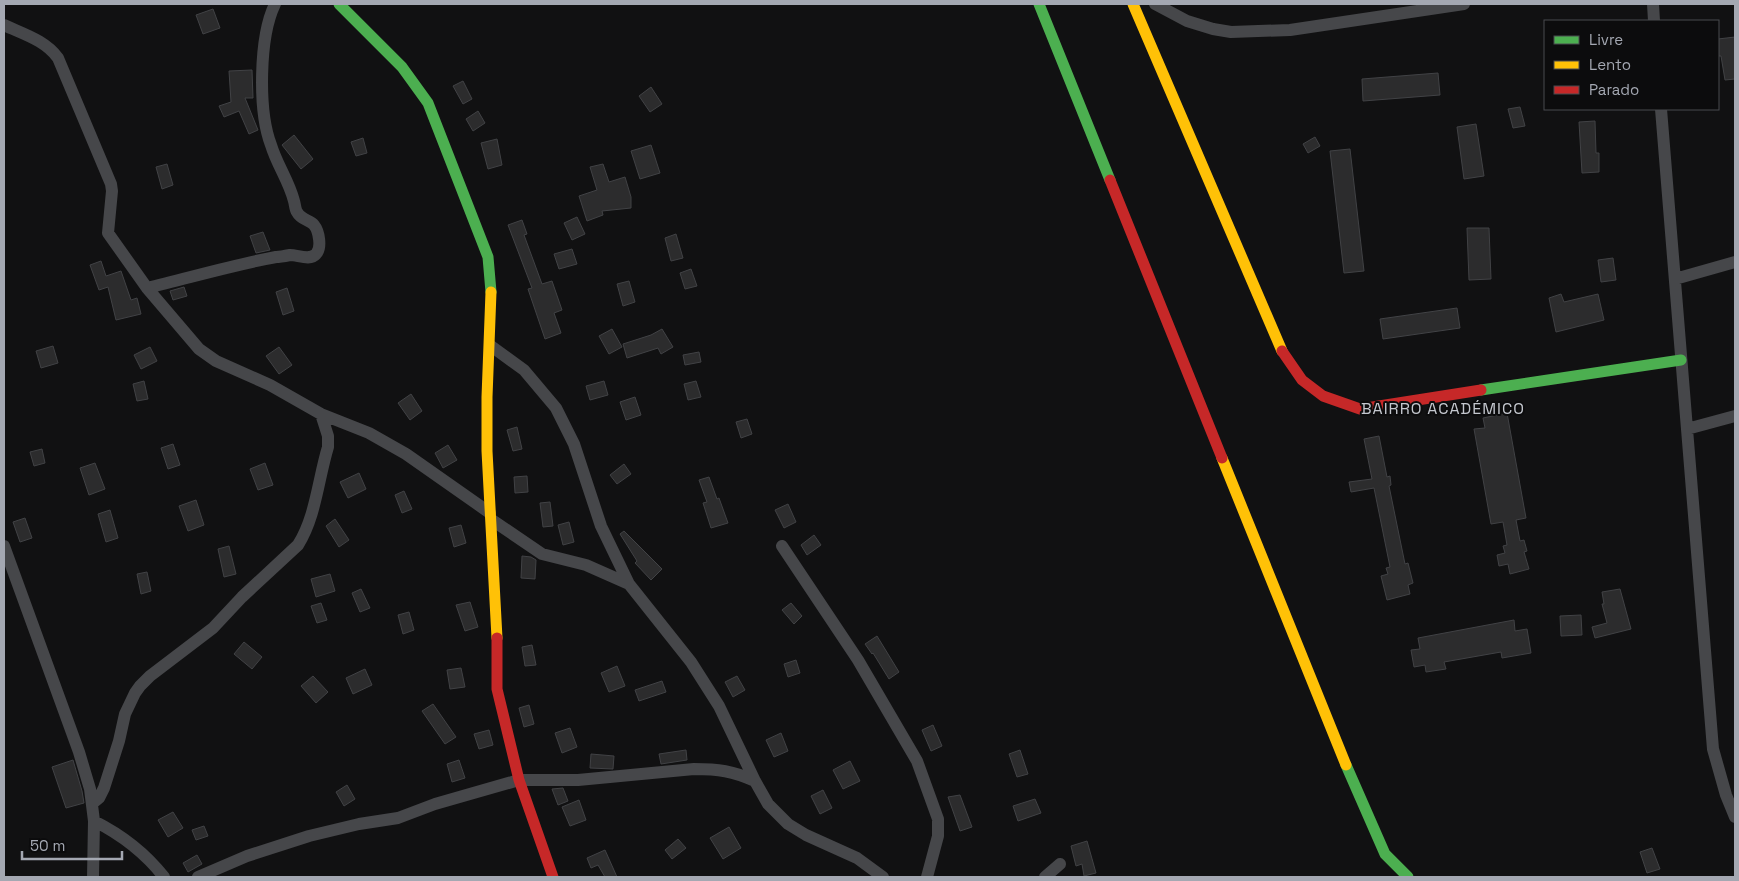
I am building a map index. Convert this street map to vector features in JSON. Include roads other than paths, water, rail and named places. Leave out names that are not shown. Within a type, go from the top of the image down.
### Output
[{"type":"street","points":[[146,288],[265,259],[290,255],[308,258],[318,252],[319,238],[316,228],[314,224],[304,220],[297,212],[290,186],[270,145],[265,124],[263,51],[265,34],[275,4]]},
{"type":"street","points":[[339,4],[402,67],[428,103],[488,257],[492,302],[487,398],[487,451],[497,620],[497,689],[519,780],[553,877]]},
{"type":"street","points":[[1039,4],[1355,787],[1385,854],[1408,877]]},
{"type":"street","points":[[1133,4],[1283,353],[1302,380],[1323,396],[1360,409],[1681,360]]},
{"type":"street","points":[[1156,4],[1187,21],[1231,32],[1290,30],[1464,4]]},
{"type":"street","points":[[1653,4],[1654,20]]},
{"type":"street","points":[[4,25],[37,40],[51,49],[58,58],[111,184],[108,233],[146,288],[199,349],[216,361],[270,386],[321,414],[368,433],[406,454],[542,554],[586,565],[629,584]]},
{"type":"street","points":[[1661,110],[1713,749],[1726,795],[1735,817]]},
{"type":"street","points":[[1675,280],[1735,262]]},
{"type":"street","points":[[491,346],[524,370],[556,408],[574,444],[601,526],[629,584],[691,662],[719,706],[768,804],[788,824],[806,835],[857,858],[883,877]]},
{"type":"street","points":[[93,803],[99,798],[104,788],[119,742],[125,714],[140,686],[150,676],[212,628],[242,596],[298,545],[304,535],[310,521],[328,447],[328,436],[321,414]]},
{"type":"street","points":[[1687,429],[1735,416]]},
{"type":"street","points":[[4,546],[79,752],[93,803],[93,877]]},
{"type":"street","points":[[782,546],[858,660],[917,761],[938,819],[938,836],[927,877]]},
{"type":"street","points":[[198,877],[247,856],[309,836],[359,824],[398,818],[435,804],[519,780],[578,780],[709,769],[734,772],[755,781]]},
{"type":"street","points":[[94,821],[112,830],[164,877]]},
{"type":"street","points":[[1045,877],[1060,864]]},
{"type":"district","name":"BAIRRO ACADÉMICO","points":[[1443,408]]}]
